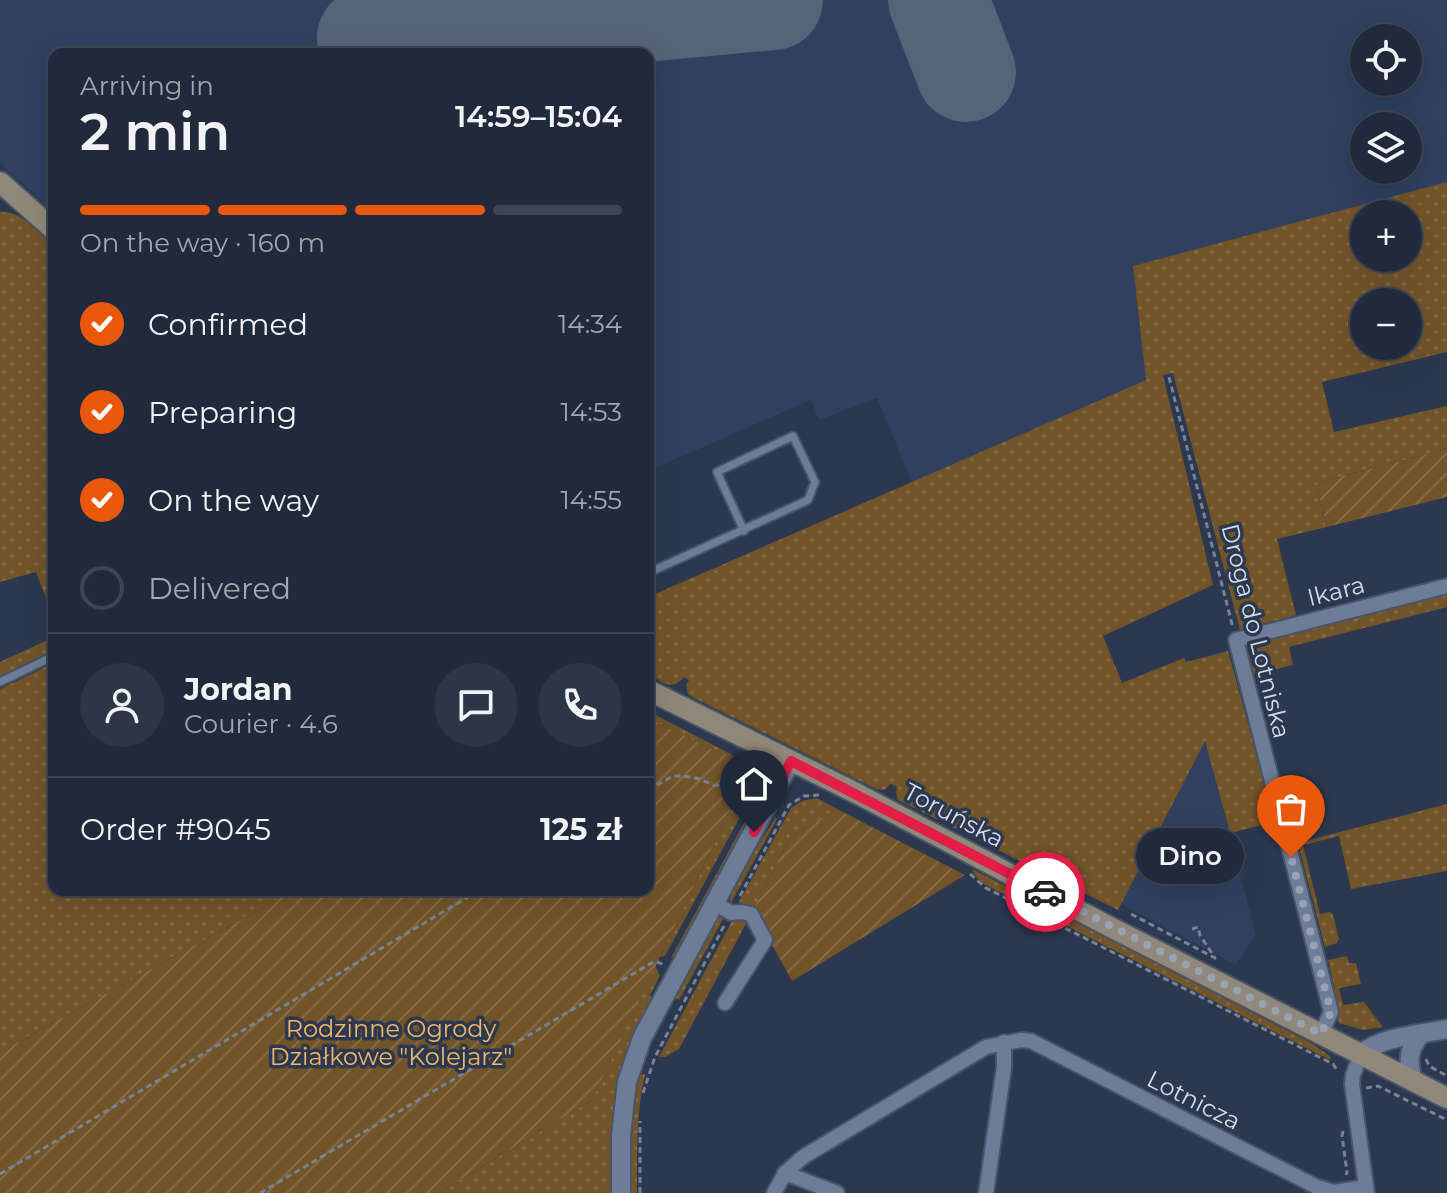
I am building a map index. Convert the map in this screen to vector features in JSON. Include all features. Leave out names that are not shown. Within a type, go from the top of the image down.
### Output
[{"type":"main road","points":[[3,190],[48,225]]},
{"type":"main road","name":"Toruńska","points":[[654,693],[1447,1098]]},
{"type":"street","name":"Ikara","points":[[1236,640],[1447,586]]},
{"type":"street","name":"Droga do Lotniska","points":[[1236,640],[1331,1012],[1321,1034]]},
{"type":"street","points":[[621,1193],[621,1135],[627,1082],[642,1038],[723,908],[791,761]]},
{"type":"street","points":[[723,908],[751,914],[765,940],[725,1003]]},
{"type":"street","points":[[1367,1190],[1353,1091],[1353,1075],[1361,1054],[1380,1043],[1433,1032]]},
{"type":"street","points":[[1413,1082],[1409,1052],[1433,1032]]},
{"type":"street","name":"Lotnicza","points":[[1004,1042],[1031,1041],[1317,1187],[1329,1191],[1367,1190]]},
{"type":"street","points":[[774,1193],[785,1173],[803,1157],[986,1047],[1004,1042],[1004,1067],[986,1193]]},
{"type":"street","points":[[785,1173],[837,1193]]},
{"type":"lane","points":[[654,570],[744,531],[808,500],[815,482],[793,436],[717,472],[744,531]]},
{"type":"lane","points":[[0,682],[48,659]]},
{"type":"path","name":"Droga do Lotniska","points":[[1169,377],[1236,640]]},
{"type":"path","points":[[654,787],[673,776],[683,776],[714,785],[731,786],[753,799],[758,784],[753,764],[742,756]]},
{"type":"path","points":[[642,1099],[655,1057],[723,908],[789,805],[804,796],[821,795]]},
{"type":"path","points":[[966,870],[980,885],[1333,1064],[1342,1092],[1378,1086],[1447,1120]]},
{"type":"path","points":[[0,1174],[470,896]]},
{"type":"path","points":[[1131,914],[1214,960],[1198,927],[1192,929]]},
{"type":"path","points":[[260,1193],[655,961],[664,965]]},
{"type":"path","points":[[1433,1032],[1435,1043],[1427,1049],[1427,1061],[1429,1066],[1447,1076]]},
{"type":"path","points":[[640,1193],[641,1114]]},
{"type":"path","points":[[1343,1191],[1341,1178],[1347,1172],[1342,1136],[1345,1122]]},
{"type":"shaded area","points":[[0,0],[1447,0],[1447,182],[1380,200],[1350,200],[1350,208],[1133,266],[1147,380],[912,483],[877,398],[819,420],[811,400],[654,468],[654,48],[48,48],[48,207],[0,163]]},
{"type":"shaded area","points":[[1205,740],[1256,935],[1236,965],[1121,904]]},
{"type":"green space","points":[[1447,182],[1447,352],[1422,358],[1422,288],[1350,288],[1350,360],[1414,360],[1322,382],[1334,432],[1447,406],[1447,449],[1316,483],[1327,527],[1277,539],[1296,615],[1240,630],[1173,373],[1163,375],[1213,585],[1103,636],[1122,683],[1184,658],[1186,662],[1228,651],[1275,822],[1230,833],[1205,741],[1118,910],[898,800],[897,787],[891,784],[884,790],[876,789],[694,698],[688,694],[686,685],[689,680],[684,677],[671,685],[654,677],[654,594],[1146,380],[1133,266],[1350,208],[1350,272],[1422,272],[1422,200],[1380,200]]},
{"type":"green space","points":[[0,212],[8,212],[23,219],[48,241],[48,603],[36,572],[0,582]]},
{"type":"green space","points":[[1447,449],[1447,497],[1327,527],[1316,483]]},
{"type":"green space","points":[[1447,593],[1447,607],[1289,647],[1293,665],[1253,677],[1252,656],[1264,638]]},
{"type":"green space","points":[[48,640],[48,653],[0,676],[0,662]]},
{"type":"green space","points":[[48,666],[48,896],[284,896],[0,1052],[0,689]]},
{"type":"green space","points":[[654,714],[744,761],[753,777],[752,795],[728,784],[725,756],[654,721]]},
{"type":"green space","name":"Rodzinne Ogrody Działkowe \"Kolejarz\"","points":[[654,721],[726,756],[730,810],[592,1100],[439,1193],[0,1193],[0,1052],[284,896],[654,896]]},
{"type":"green space","points":[[728,787],[750,798],[665,956],[660,957],[730,810]]},
{"type":"green space","points":[[817,798],[837,809],[790,838],[753,910],[739,902],[791,808],[802,801]]},
{"type":"green space","points":[[1447,804],[1447,871],[1351,889],[1339,836],[1303,845],[1320,914],[1330,912],[1333,915],[1339,939],[1337,943],[1325,947],[1298,843]]},
{"type":"green space","points":[[753,806],[729,860],[677,955],[671,958]]},
{"type":"green space","points":[[837,809],[965,875],[792,981],[753,910],[790,838]]},
{"type":"green space","points":[[776,817],[731,903],[729,897],[744,867]]},
{"type":"green space","points":[[972,869],[1313,1044],[1331,1057],[1330,1060],[982,883]]},
{"type":"green space","points":[[724,917],[679,1000],[675,998],[715,920]]},
{"type":"green space","points":[[749,918],[679,1049],[659,1057],[732,921]]},
{"type":"green space","points":[[1347,956],[1349,963],[1356,963],[1361,984],[1339,988],[1343,1005],[1364,1002],[1383,1027],[1363,1030],[1339,1023],[1328,960]]},
{"type":"green space","points":[[655,965],[660,976],[650,995],[654,999],[619,1083],[613,1121],[614,1193],[439,1193],[592,1100]]},
{"type":"green space","points":[[645,1074],[639,1118],[637,1193],[631,1193],[634,1105],[639,1075]]},
{"type":"runway","points":[[367,38],[773,0]]},
{"type":"runway","points":[[938,0],[966,72]]},
{"type":"way so far","points":[[1045,892],[1321,1034],[1331,1012],[1291,857]]},
{"type":"place","name":"Dino","points":[[1291,857]]},
{"type":"route","points":[[754,832],[791,761],[1045,892]]}]
